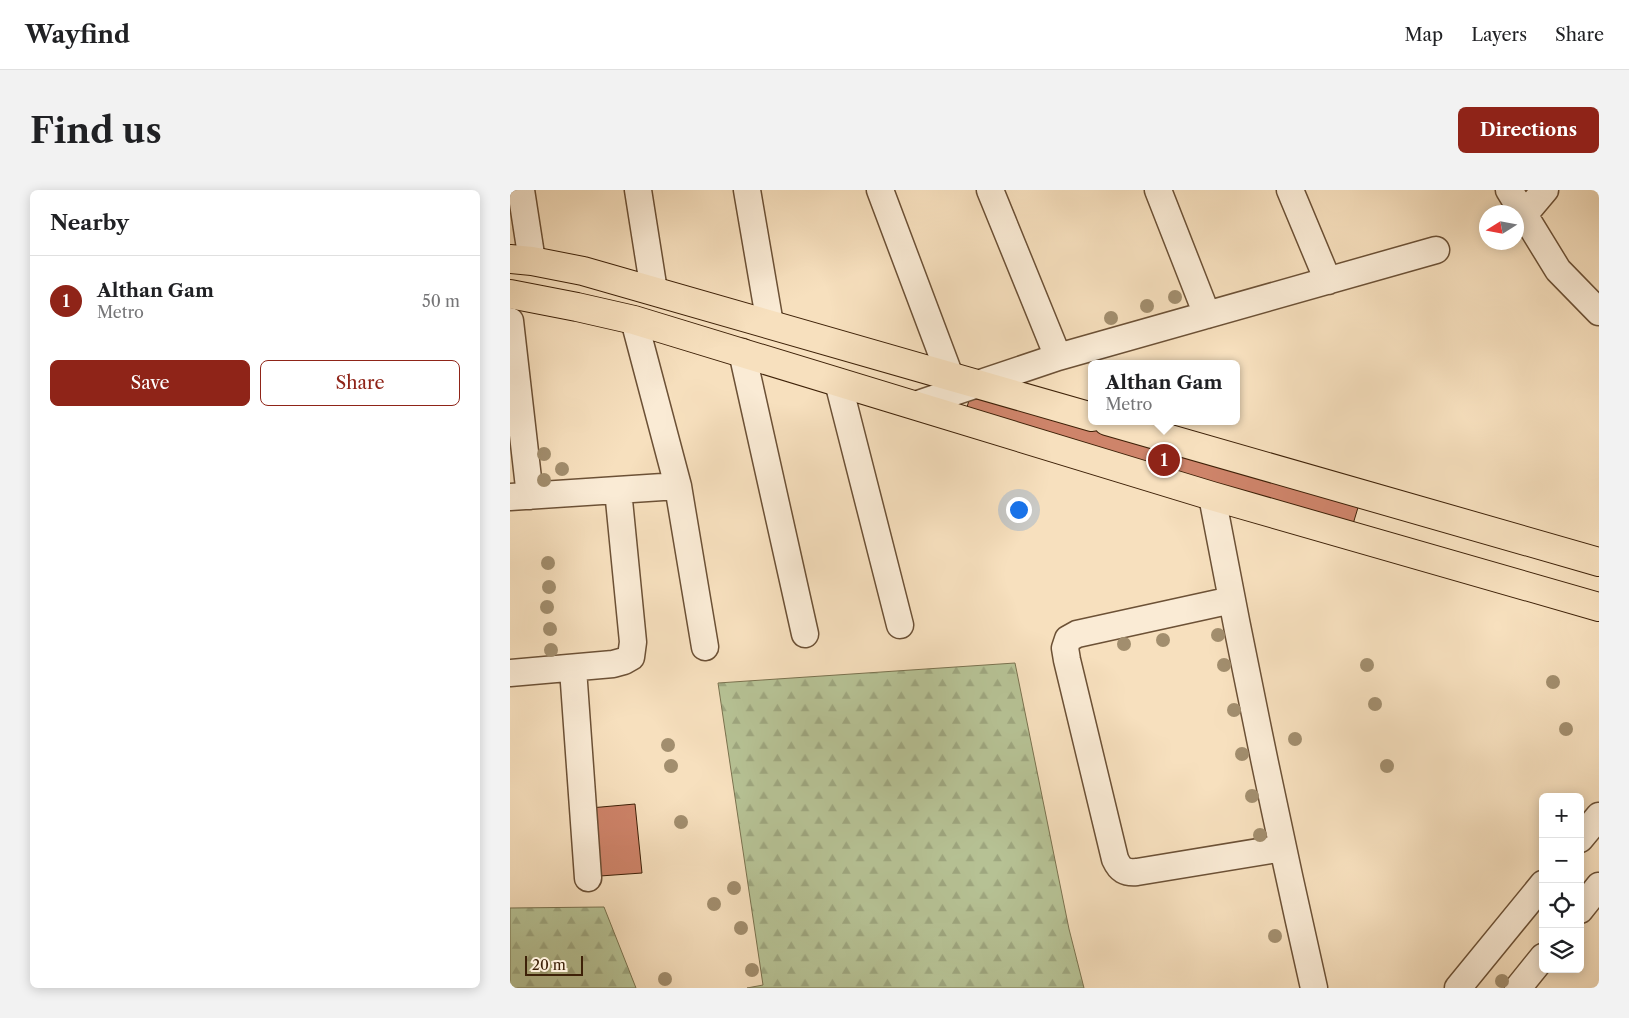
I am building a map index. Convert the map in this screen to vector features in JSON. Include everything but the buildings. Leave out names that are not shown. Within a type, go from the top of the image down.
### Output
[{"type":"main road","points":[[521,260],[583,271],[1088,416]]},
{"type":"main road","points":[[510,294],[634,320],[1212,496],[1599,607]]},
{"type":"main road","points":[[1121,425],[1599,562]]},
{"type":"street","points":[[521,190],[521,260]]},
{"type":"street","points":[[638,190],[654,291]]},
{"type":"street","points":[[747,190],[770,324]]},
{"type":"street","points":[[880,190],[950,376]]},
{"type":"street","points":[[990,190],[1058,357]]},
{"type":"street","points":[[1158,190],[1207,315]]},
{"type":"street","points":[[1290,190],[1328,281]]},
{"type":"street","points":[[1509,190],[1518,205]]},
{"type":"street","points":[[1545,190],[1524,214],[1558,270],[1599,312]]},
{"type":"street","points":[[915,405],[1058,357],[1436,250]]},
{"type":"street","points":[[510,320],[520,496],[678,486]]},
{"type":"street","points":[[634,320],[678,486],[704,647]]},
{"type":"street","points":[[742,352],[805,634]]},
{"type":"street","points":[[838,382],[900,625]]},
{"type":"street","points":[[510,674],[613,664],[624,662],[631,657],[633,642],[618,490]]},
{"type":"street","points":[[1212,496],[1282,848],[1314,988]]},
{"type":"street","points":[[1232,600],[1077,634],[1068,639],[1065,648],[1067,660],[1115,859],[1119,868],[1126,873],[1137,872],[1282,848]]},
{"type":"street","points":[[573,669],[588,878]]},
{"type":"street","points":[[1584,833],[1599,816]]},
{"type":"street","points":[[1584,905],[1599,886]]},
{"type":"street","points":[[1458,988],[1539,889]]},
{"type":"street","points":[[1518,988],[1539,961]]},
{"type":"green space","points":[[1015,663],[1069,929],[1084,988],[747,988],[763,985],[718,683]]},
{"type":"green space","points":[[604,907],[636,988],[510,988],[510,908]]},
{"type":"place","name":"Althan Gam","points":[[1164,460]]}]
